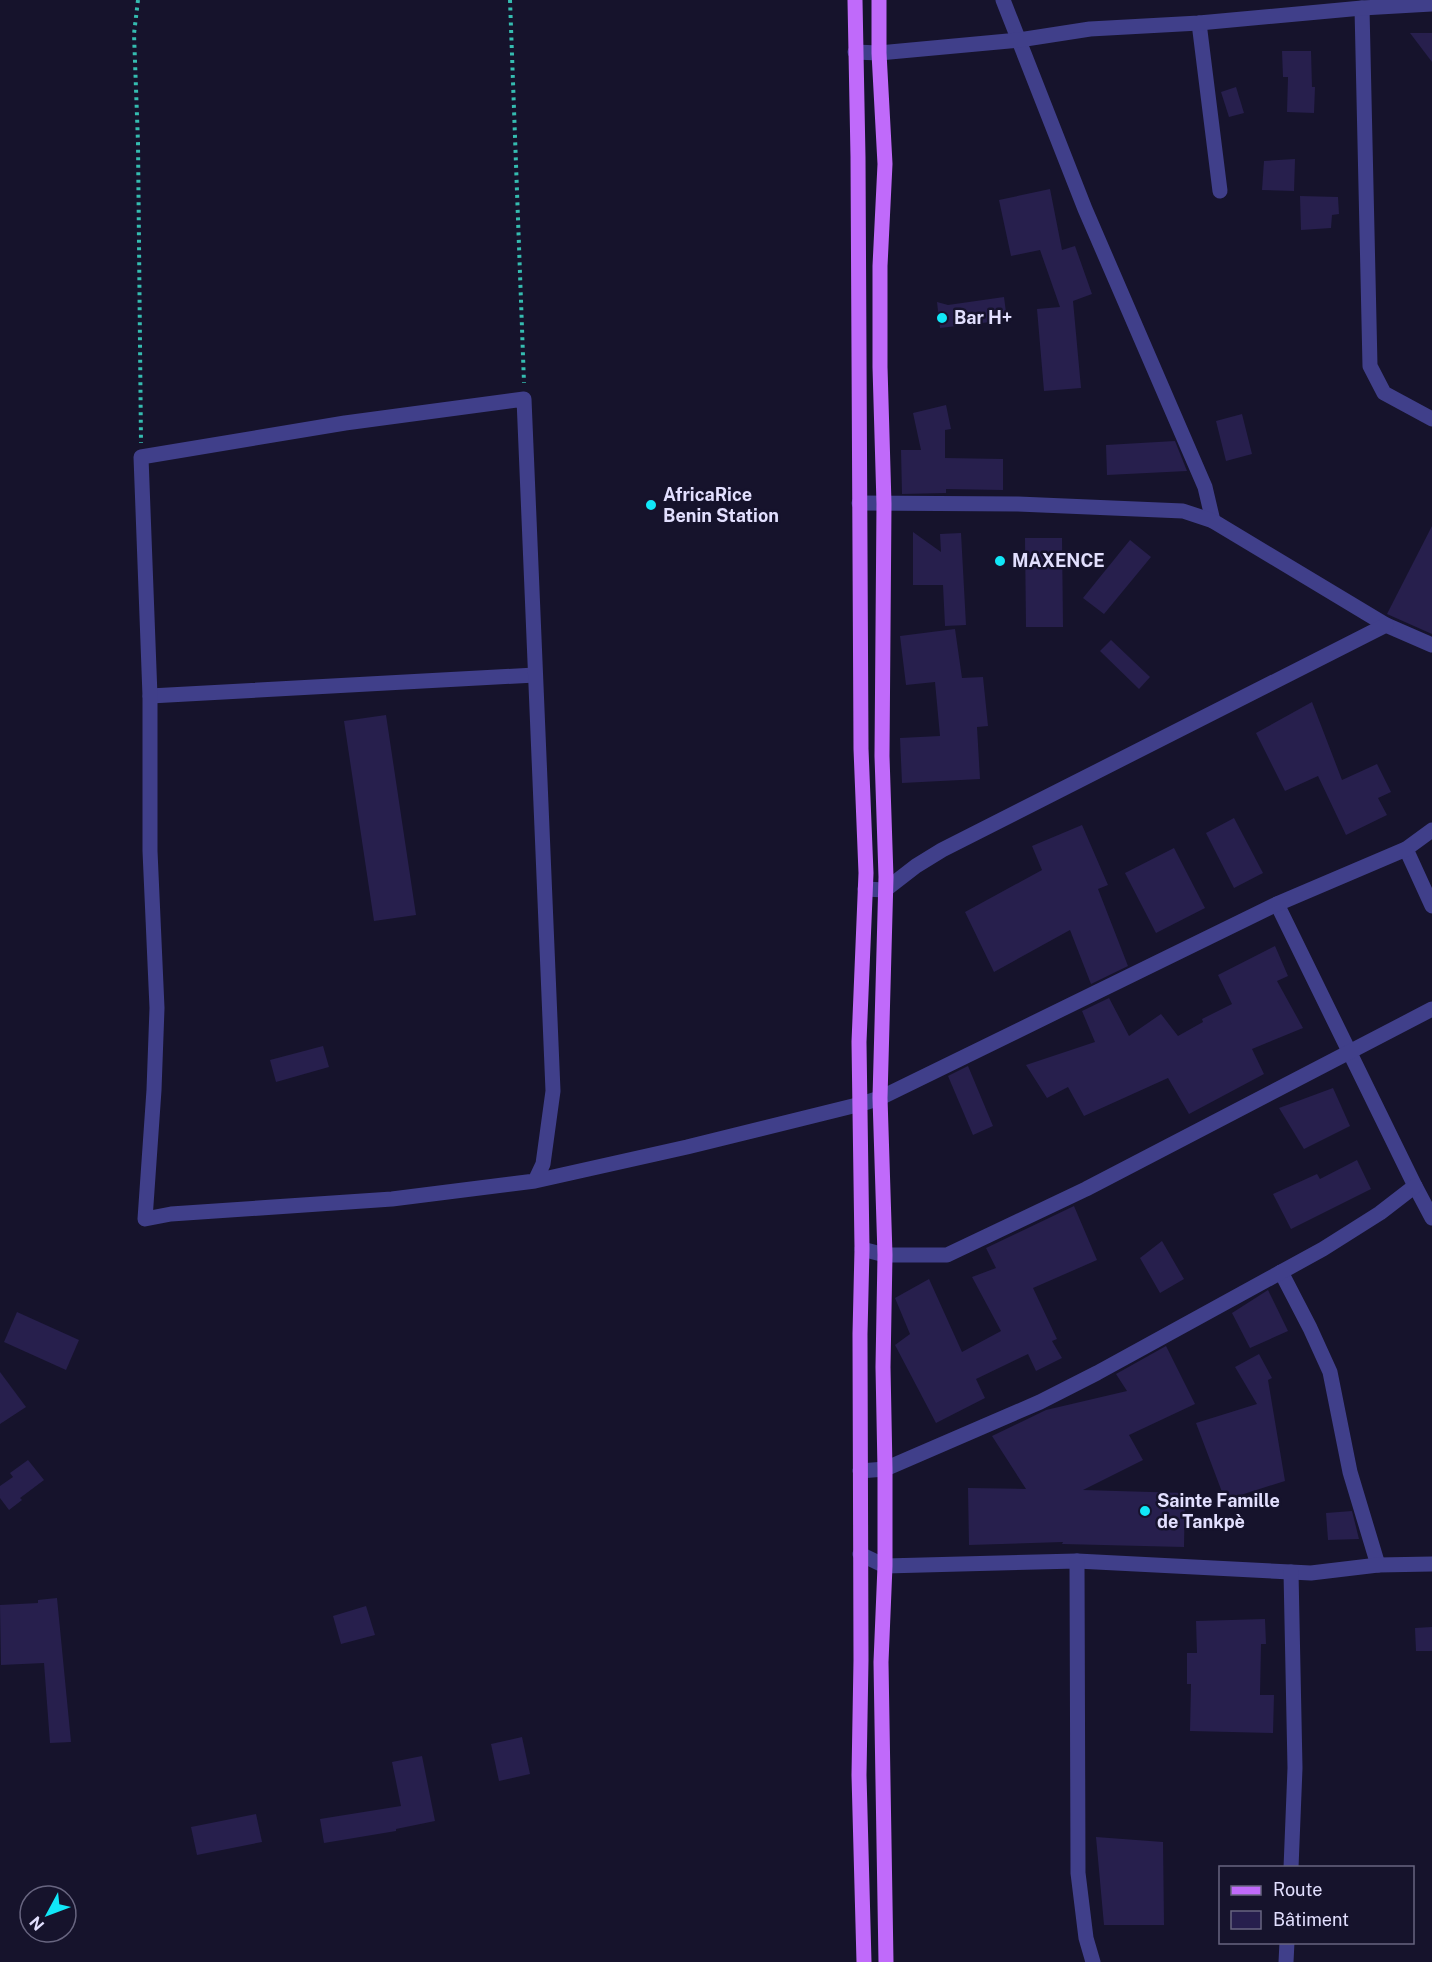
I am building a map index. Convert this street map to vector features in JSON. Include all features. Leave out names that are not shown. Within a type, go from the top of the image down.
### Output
[{"type":"main road","points":[[855,0],[865,889],[859,1042],[862,1249],[859,1775],[864,1962]]},
{"type":"main road","points":[[879,0],[879,53],[885,164],[880,266],[884,504],[882,756],[885,890],[880,1098],[885,1255],[883,1367],[885,1566],[881,1662],[886,1962]]},
{"type":"street","points":[[1003,0],[1084,209],[1205,487],[1213,521]]},
{"type":"street","points":[[855,52],[879,53],[1019,40],[1090,29],[1199,23],[1432,4]]},
{"type":"street","points":[[1362,8],[1370,366],[1384,393],[1432,419]]},
{"type":"street","points":[[1199,23],[1220,191]]},
{"type":"street","points":[[535,1181],[543,1164],[553,1091],[524,399],[345,423],[141,457],[150,696],[150,852],[157,1008],[145,1220],[171,1214],[392,1199],[535,1181],[687,1147],[861,1104],[880,1098],[1277,904],[1406,849],[1432,830]]},
{"type":"street","points":[[859,503],[1018,504],[1183,511],[1213,521],[1386,626],[1432,645]]},
{"type":"street","points":[[865,889],[885,890],[916,866],[942,850],[1386,626]]},
{"type":"street","points":[[150,696],[535,675]]},
{"type":"street","points":[[1406,849],[1432,906]]},
{"type":"street","points":[[1277,904],[1432,1218]]},
{"type":"street","points":[[862,1249],[885,1255],[947,1255],[1086,1189],[1432,1009]]},
{"type":"street","points":[[860,1471],[885,1469],[1040,1402],[1323,1249],[1380,1213],[1415,1186]]},
{"type":"street","points":[[1281,1272],[1330,1372],[1350,1472],[1378,1565]]},
{"type":"street","points":[[860,1554],[885,1566],[1077,1561],[1291,1572],[1338,1571],[1378,1565],[1432,1564]]},
{"type":"street","points":[[1077,1561],[1078,1873],[1086,1938],[1093,1962]]},
{"type":"street","points":[[1291,1572],[1295,1768],[1291,1866]]},
{"type":"street","points":[[1286,1962],[1287,1944]]},
{"type":"path","points":[[138,0],[134,34],[138,143],[141,457]]},
{"type":"path","points":[[510,0],[524,399]]},
{"type":"building","points":[[1410,33],[1432,33],[1432,62]]},
{"type":"building","points":[[1282,51],[1311,51],[1312,87],[1315,87],[1314,113],[1287,112],[1288,77],[1283,77]]},
{"type":"building","points":[[1236,87],[1244,113],[1229,117],[1221,92]]},
{"type":"building","points":[[1295,159],[1294,191],[1262,190],[1264,161]]},
{"type":"building","points":[[1050,189],[1062,250],[1075,246],[1092,294],[1073,301],[1081,388],[1044,391],[1037,309],[1060,307],[1040,250],[1011,256],[999,200]]},
{"type":"building","points":[[1300,196],[1338,197],[1339,214],[1332,215],[1331,228],[1301,230]]},
{"type":"building","points":[[1004,297],[1007,320],[940,328],[937,302],[948,305]]},
{"type":"building","points":[[946,405],[951,429],[945,430],[945,458],[1003,459],[1003,490],[946,489],[946,493],[902,494],[901,450],[921,450],[913,413]]},
{"type":"building","points":[[1242,414],[1252,454],[1226,461],[1216,421]]},
{"type":"building","points":[[1175,441],[1187,471],[1107,475],[1106,445]]},
{"type":"building","points":[[1432,526],[1432,634],[1387,614]]},
{"type":"building","points":[[913,532],[941,552],[940,534],[961,533],[966,625],[945,626],[943,585],[913,585]]},
{"type":"building","points":[[1025,538],[1062,538],[1063,627],[1026,627]]},
{"type":"building","points":[[1130,540],[1151,557],[1104,614],[1083,598]]},
{"type":"building","points":[[955,629],[962,678],[983,677],[988,726],[977,727],[980,779],[902,783],[900,738],[940,736],[935,682],[906,685],[900,636]]},
{"type":"building","points":[[1111,640],[1150,677],[1139,689],[1100,651]]},
{"type":"building","points":[[1312,702],[1342,780],[1377,764],[1391,792],[1378,798],[1387,815],[1346,835],[1318,776],[1285,791],[1256,733]]},
{"type":"building","points":[[386,715],[416,915],[374,921],[344,721]]},
{"type":"building","points":[[1234,818],[1263,873],[1234,888],[1206,833]]},
{"type":"building","points":[[1082,825],[1108,885],[1098,889],[1128,966],[1091,984],[1070,930],[994,972],[965,912],[1042,870],[1032,846]]},
{"type":"building","points":[[1174,848],[1205,908],[1156,933],[1125,873]]},
{"type":"building","points":[[1275,946],[1288,976],[1277,981],[1303,1028],[1252,1049],[1264,1074],[1189,1114],[1168,1078],[1084,1116],[1068,1087],[1047,1098],[1026,1065],[1095,1042],[1082,1011],[1109,998],[1129,1036],[1161,1014],[1178,1036],[1203,1022],[1202,1019],[1232,1004],[1218,975]]},
{"type":"building","points":[[323,1046],[329,1067],[276,1082],[270,1060]]},
{"type":"building","points":[[968,1066],[993,1126],[973,1135],[948,1076]]},
{"type":"building","points":[[1333,1088],[1350,1126],[1304,1149],[1279,1108]]},
{"type":"building","points":[[1357,1160],[1371,1189],[1291,1229],[1273,1194],[1317,1174],[1320,1179]]},
{"type":"building","points":[[1074,1206],[1097,1260],[1033,1288],[1057,1339],[1052,1341],[1062,1358],[1036,1371],[1028,1354],[976,1379],[985,1398],[936,1423],[895,1345],[910,1334],[895,1298],[929,1279],[962,1352],[1001,1331],[972,1277],[996,1268],[986,1248]]},
{"type":"building","points":[[1162,1241],[1184,1279],[1160,1293],[1140,1258]]},
{"type":"building","points":[[1268,1290],[1288,1331],[1250,1348],[1232,1313]]},
{"type":"building","points":[[17,1312],[79,1340],[66,1370],[4,1342]]},
{"type":"building","points":[[1166,1346],[1195,1404],[1129,1435],[1143,1460],[1083,1490],[1185,1493],[1184,1547],[1062,1544],[1063,1542],[969,1545],[968,1488],[1026,1489],[992,1436],[1046,1410],[1127,1391],[1116,1374]]},
{"type":"building","points":[[1259,1354],[1272,1378],[1268,1380],[1285,1481],[1225,1500],[1196,1423],[1257,1404],[1235,1367]]},
{"type":"building","points":[[0,1372],[26,1407],[0,1424]]},
{"type":"building","points":[[28,1460],[44,1480],[20,1498],[22,1500],[9,1510],[0,1498],[0,1486],[13,1477],[10,1473]]},
{"type":"building","points":[[1352,1511],[1359,1539],[1328,1540],[1326,1513]]},
{"type":"building","points":[[57,1598],[71,1742],[50,1743],[44,1663],[1,1665],[0,1605],[38,1603],[38,1600]]},
{"type":"building","points":[[366,1606],[375,1635],[341,1644],[333,1616]]},
{"type":"building","points":[[1265,1619],[1266,1644],[1261,1644],[1260,1695],[1274,1695],[1273,1733],[1190,1731],[1191,1684],[1187,1684],[1187,1653],[1197,1653],[1196,1621]]},
{"type":"building","points":[[1432,1627],[1432,1651],[1416,1651],[1415,1628]]},
{"type":"building","points":[[522,1737],[530,1774],[499,1781],[491,1744]]},
{"type":"building","points":[[422,1756],[435,1821],[396,1829],[396,1831],[324,1843],[320,1819],[401,1806],[392,1762]]},
{"type":"building","points":[[256,1814],[262,1842],[197,1855],[191,1827]]},
{"type":"building","points":[[1096,1837],[1163,1842],[1164,1925],[1104,1925]]},
{"type":"place","name":"Bar H+","points":[[942,318]]},
{"type":"place","name":"AfricaRice Benin Station","points":[[651,505]]},
{"type":"place","name":"MAXENCE","points":[[1000,561]]},
{"type":"place","name":"Sainte Famille de Tankpè","points":[[1145,1511]]}]
